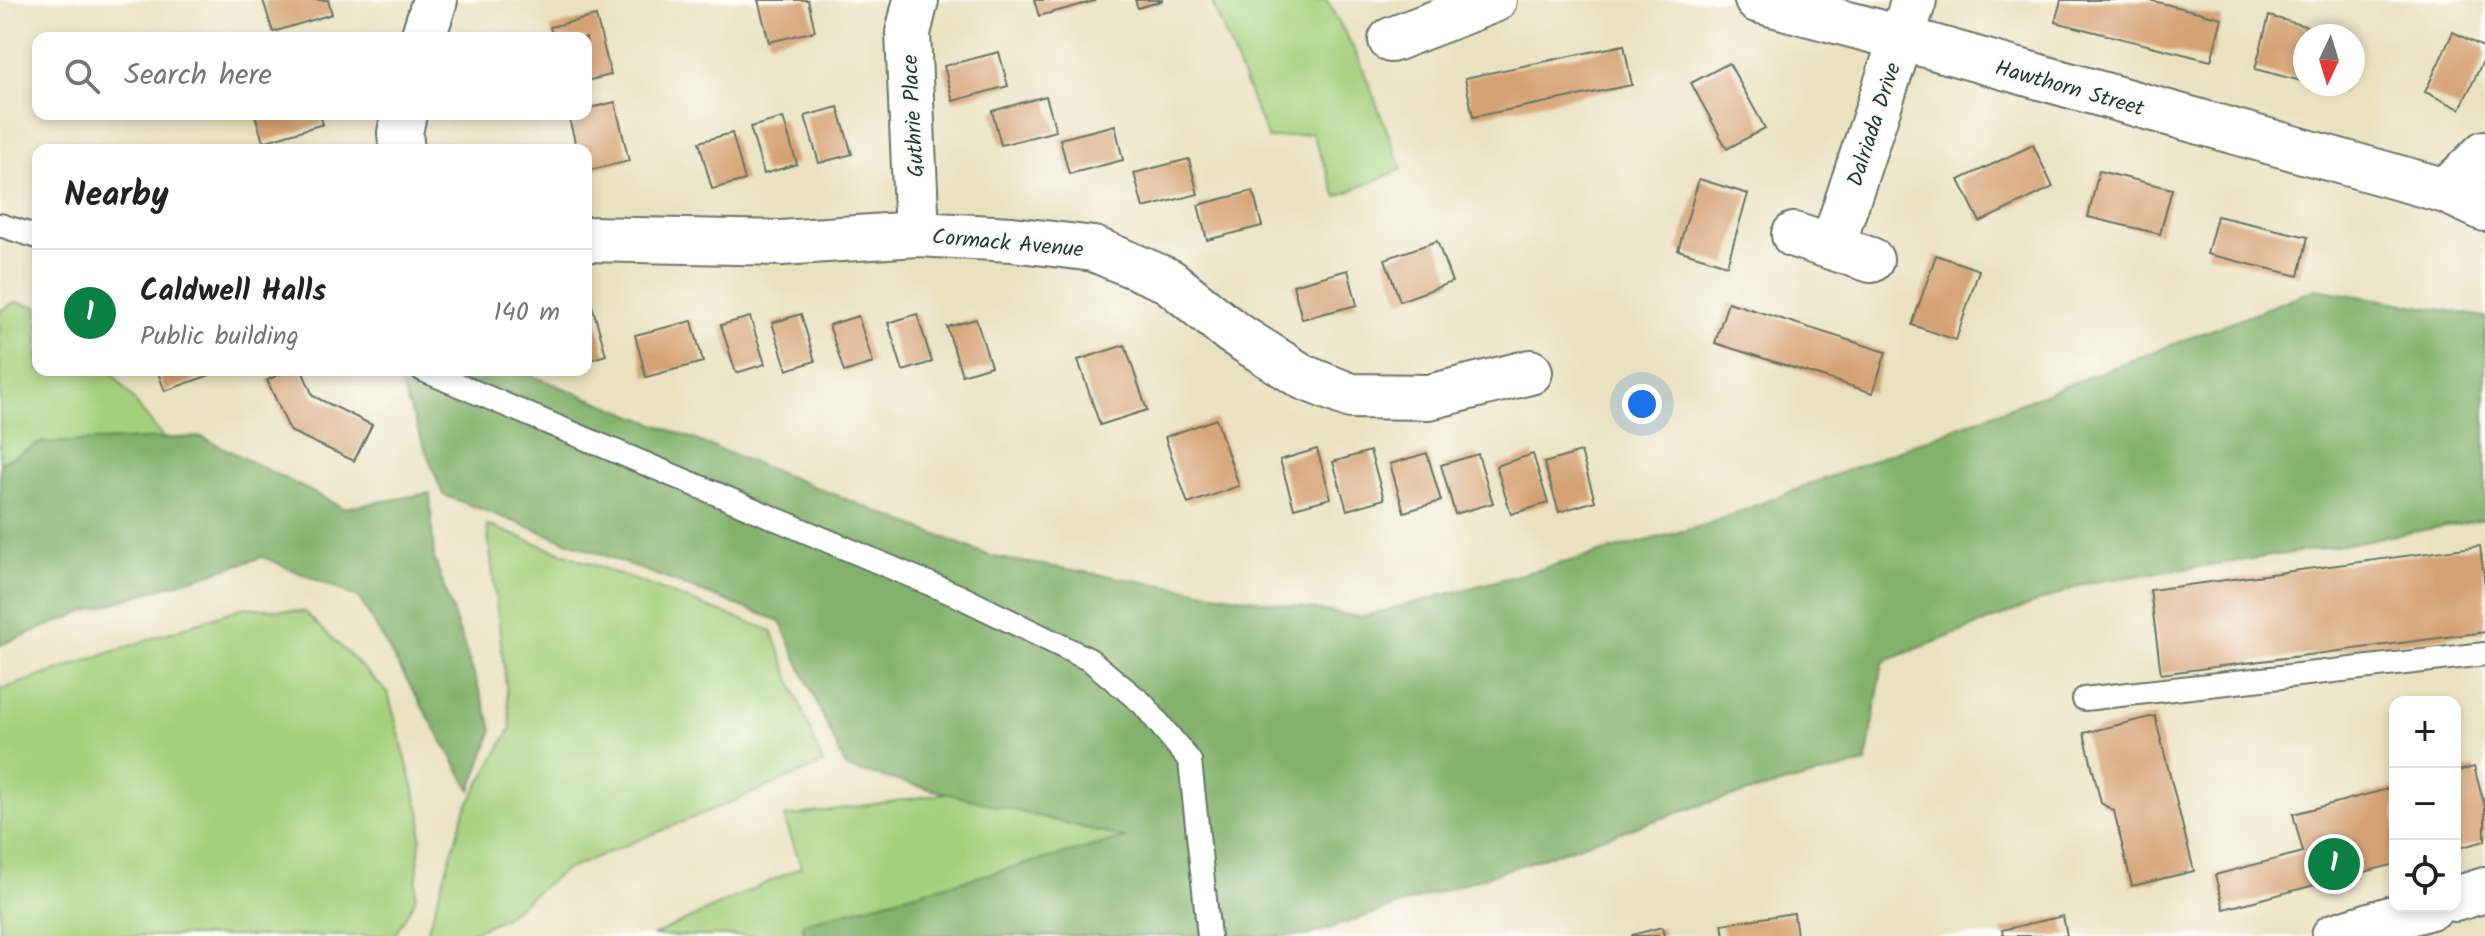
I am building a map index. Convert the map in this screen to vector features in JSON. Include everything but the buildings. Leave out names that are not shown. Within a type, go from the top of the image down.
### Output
[{"type":"street","points":[[425,32],[435,0]]},
{"type":"street","name":"Guthrie Place","points":[[916,0],[908,33],[917,234]]},
{"type":"street","points":[[1391,40],[1494,0]]},
{"type":"street","name":"Hawthorn Street","points":[[1757,0],[1908,19],[2384,175],[2446,191],[2485,209]]},
{"type":"street","name":"Dalriada Drive","points":[[1832,248],[1908,19]]},
{"type":"street","points":[[401,144],[403,120]]},
{"type":"street","points":[[2446,191],[2485,153]]},
{"type":"street","name":"Cormack Avenue","points":[[592,239],[781,243],[917,234],[1012,239],[1094,249],[1169,281],[1232,332],[1303,377],[1351,396],[1429,397],[1530,372]]},
{"type":"street","points":[[2461,897],[2485,890]]},
{"type":"street","points":[[2334,936],[2413,912]]},
{"type":"lane","points":[[0,225],[32,235]]},
{"type":"lane","points":[[437,376],[961,597],[1090,660],[1143,704],[1190,761],[1209,936]]},
{"type":"lane","points":[[2084,699],[2485,654]]},
{"type":"green space","points":[[1211,0],[1327,0],[1359,59],[1402,169],[1337,197],[1312,133],[1268,139]]},
{"type":"green space","points":[[2316,289],[2485,317],[2485,519],[2314,550],[2087,583],[1883,662],[1866,763],[1708,803],[1306,936],[804,936],[803,923],[1125,838],[846,768],[780,621],[443,495],[397,376],[533,376],[993,557],[1361,617],[1705,525]]},
{"type":"green space","points":[[15,302],[32,306],[32,376],[115,376],[164,439],[41,443],[0,463],[0,311]]},
{"type":"green space","points":[[202,437],[344,508],[430,493],[434,558],[493,730],[471,790],[359,598],[263,557],[81,613],[0,645],[0,463],[41,443]]},
{"type":"green space","points":[[487,525],[772,631],[823,764],[563,871],[502,919],[462,936],[426,936],[465,810],[511,728]]},
{"type":"green space","points":[[244,607],[305,612],[388,693],[422,819],[415,900],[394,936],[0,936],[0,690]]},
{"type":"green space","points":[[950,793],[1127,838],[803,923],[804,936],[652,936],[801,867],[784,817]]},
{"type":"place","name":"Caldwell Halls","points":[[2334,864]]}]
